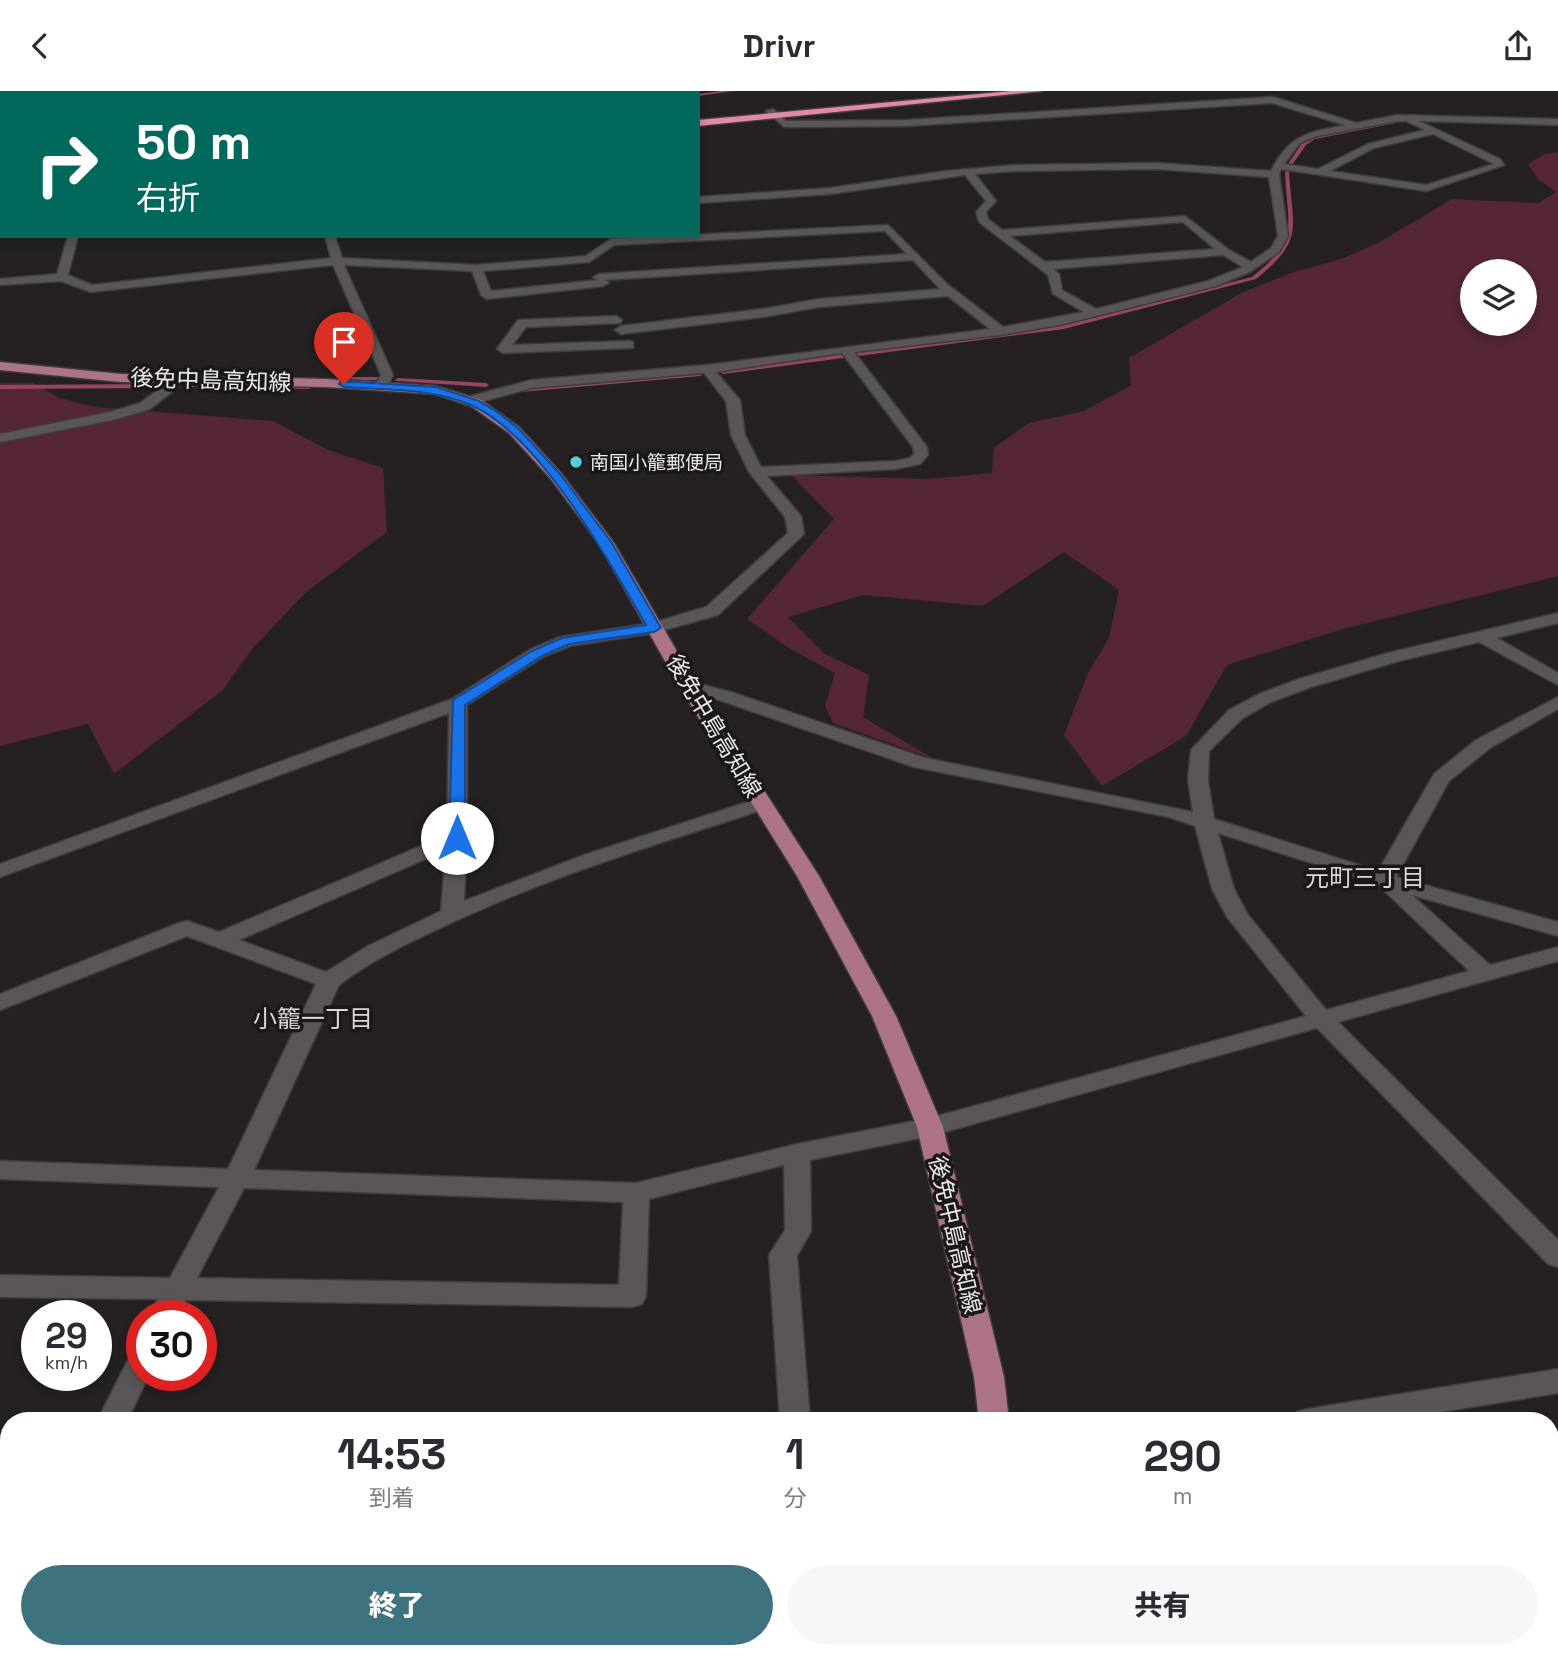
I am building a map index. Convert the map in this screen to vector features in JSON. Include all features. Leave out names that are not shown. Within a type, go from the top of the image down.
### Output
[{"type":"highway","points":[[700,123],[978,91]]},
{"type":"highway","points":[[700,117],[1038,91]]},
{"type":"main road","name":"後免中島高知線","points":[[0,366],[178,380],[382,385],[436,390],[469,401],[494,414],[514,431],[556,476],[606,543],[688,686],[808,876],[884,1016],[930,1127],[989,1377],[993,1412]]},
{"type":"street","points":[[774,113],[784,124],[907,123],[1271,96],[1356,126]]},
{"type":"street","points":[[700,200],[830,191],[968,172],[1149,166],[1320,172],[1426,188],[1499,165],[1497,161],[1406,118]]},
{"type":"street","points":[[469,401],[518,385],[851,356],[1095,313],[1212,284],[1252,267],[1275,250],[1283,236],[1277,170],[1285,153],[1297,141],[1356,126],[1406,118],[1482,118],[1558,123]]},
{"type":"street","points":[[1320,172],[1371,146],[1434,131]]},
{"type":"street","points":[[968,172],[991,201],[981,212],[981,217],[1055,277],[1057,292],[1095,313]]},
{"type":"street","points":[[1001,233],[1185,219],[1225,252],[1252,267]]},
{"type":"street","points":[[700,237],[888,228],[950,292],[1001,331]]},
{"type":"street","points":[[62,277],[72,238]]},
{"type":"street","points":[[331,238],[337,261],[387,375],[382,385]]},
{"type":"street","points":[[0,282],[62,277],[90,289],[337,261],[476,268],[589,259],[611,241],[675,238]]},
{"type":"street","points":[[1043,266],[1225,252]]},
{"type":"street","points":[[476,268],[487,295],[601,280],[915,257]]},
{"type":"street","points":[[589,259],[629,345],[633,361],[632,376]]},
{"type":"street","points":[[629,345],[503,349],[522,323],[614,315],[752,315],[819,303],[950,292]]},
{"type":"street","points":[[756,471],[896,465],[915,461],[922,455],[920,447],[851,356]]},
{"type":"street","points":[[0,871],[458,703],[537,653],[566,641],[654,628],[712,611],[796,534],[793,516],[756,471],[738,435],[733,400],[707,369]]},
{"type":"street","points":[[0,438],[113,416],[145,406],[178,380]]},
{"type":"street","points":[[1558,618],[1480,635],[1305,683],[1265,698],[1236,715],[1200,750],[1198,780],[1204,821],[1223,889],[1238,917],[1321,1019],[1558,1257]]},
{"type":"street","points":[[1480,635],[1558,680]]},
{"type":"street","points":[[688,686],[725,696],[921,763],[1117,799],[1204,821],[1384,880],[1558,929]]},
{"type":"street","points":[[1384,880],[1440,778],[1483,744],[1558,702]]},
{"type":"street","points":[[452,913],[457,838],[458,703]]},
{"type":"street","points":[[171,1300],[238,1177],[329,981],[357,959],[452,913],[541,877],[761,804]]},
{"type":"street","points":[[219,940],[457,838]]},
{"type":"street","points":[[1384,880],[1486,974]]},
{"type":"street","points":[[0,1003],[187,928],[329,981]]},
{"type":"street","points":[[0,1170],[636,1193],[797,1153],[930,1127],[1558,954]]},
{"type":"street","points":[[794,1412],[783,1255],[798,1231],[797,1153]]},
{"type":"street","points":[[0,1286],[632,1296],[636,1193]]},
{"type":"street","points":[[1363,1412],[1558,1381]]},
{"type":"street","points":[[116,1412],[127,1391]]},
{"type":"shaded area","points":[[1558,152],[1558,576],[1343,629],[1227,665],[1186,736],[1102,786],[1064,735],[1088,673],[1109,638],[1119,590],[1064,552],[983,606],[863,595],[788,617],[825,654],[869,675],[863,717],[934,759],[833,723],[825,706],[835,673],[789,648],[747,619],[834,519],[791,475],[928,479],[992,473],[994,448],[1029,423],[1084,411],[1131,385],[1129,358],[1243,292],[1294,272],[1341,259],[1380,242],[1452,199],[1538,203],[1556,192],[1538,179],[1528,164],[1544,154]]},
{"type":"shaded area","points":[[0,383],[33,383],[60,398],[95,407],[273,421],[328,450],[383,468],[387,532],[306,592],[252,649],[223,690],[114,774],[88,724],[0,746]]},
{"type":"waterway","points":[[700,95],[732,91]]},
{"type":"waterway","points":[[1290,164],[1304,144],[1314,138],[1399,121]]},
{"type":"waterway","points":[[723,372],[1064,327],[1254,278],[1271,264],[1288,241],[1291,218],[1287,171]]},
{"type":"waterway","points":[[521,390],[699,375]]},
{"type":"waterway","points":[[341,379],[377,379]]},
{"type":"waterway","points":[[398,380],[486,385]]},
{"type":"waterway","points":[[0,387],[162,386]]},
{"type":"waterway","points":[[189,386],[309,387]]},
{"type":"place","name":"南国小籠郵便局","points":[[576,462]]},
{"type":"district","name":"元町三丁目","points":[[1365,878]]},
{"type":"district","name":"小籠一丁目","points":[[313,1019]]},
{"type":"route","points":[[344,384],[436,390],[476,403],[494,414],[514,431],[556,476],[606,543],[654,628],[566,641],[537,653],[458,703],[457,838]]}]
